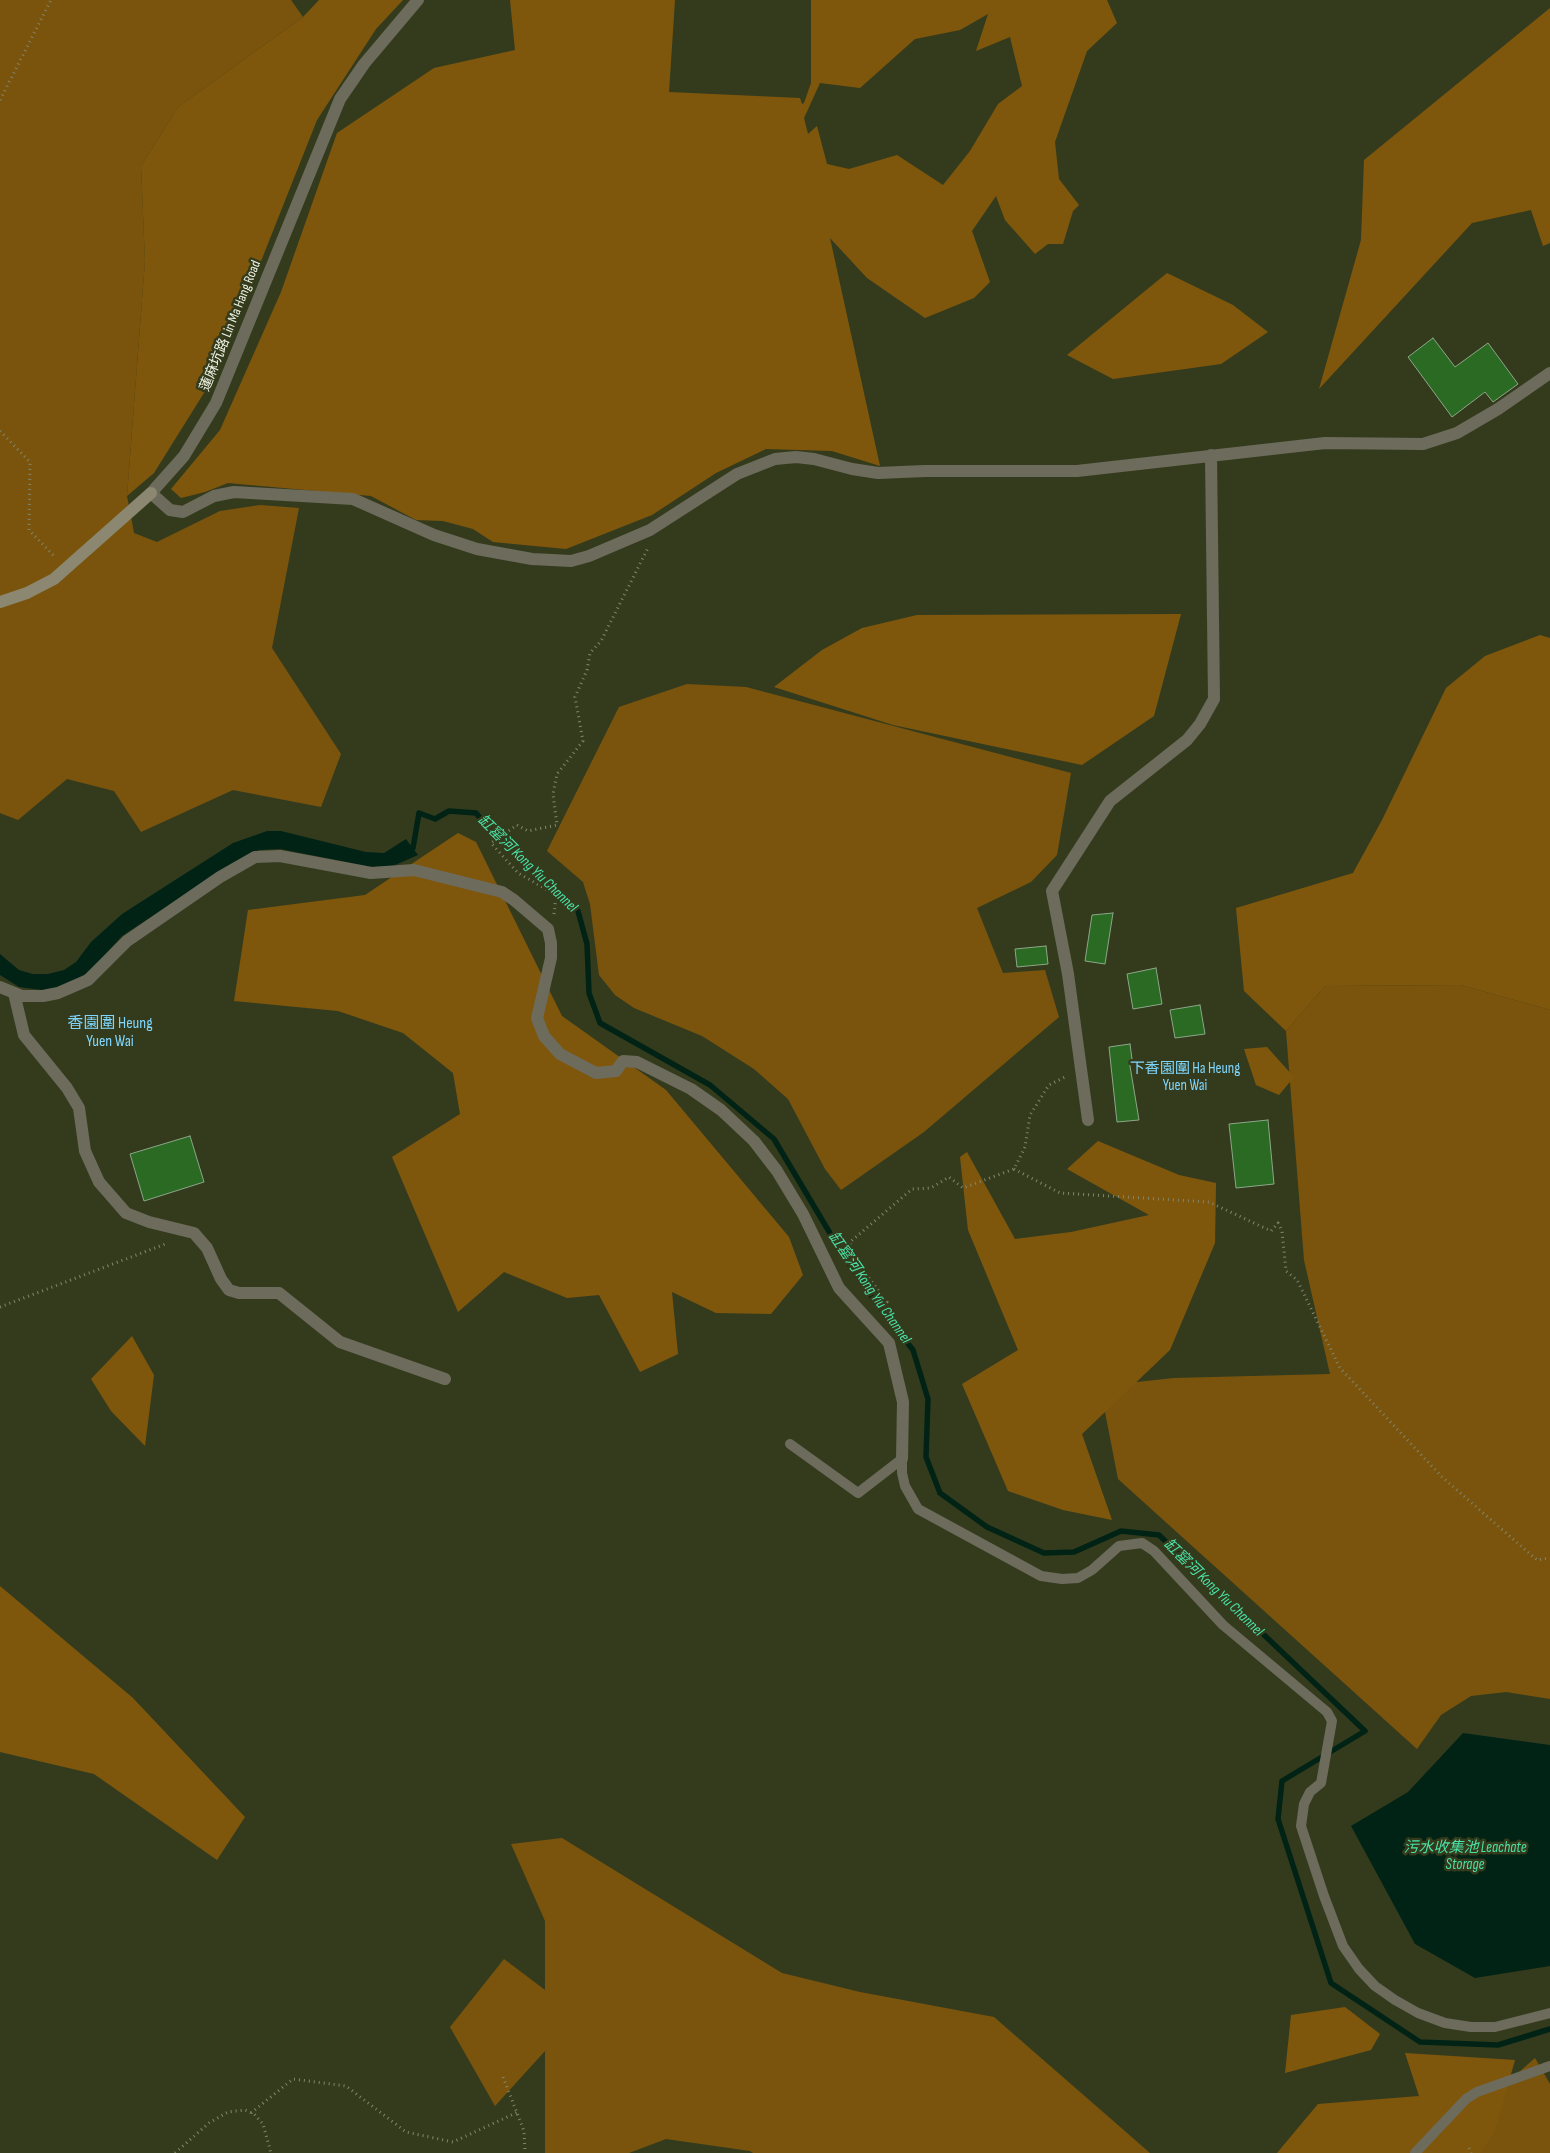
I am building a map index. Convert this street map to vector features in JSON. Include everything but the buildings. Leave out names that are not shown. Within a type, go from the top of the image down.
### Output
[{"type":"street","name":"蓮麻坑路 Lin Ma Hang Road","points":[[0,602],[42,586],[67,570],[151,493],[184,456],[216,403],[340,99],[364,64],[418,0]]},
{"type":"street","points":[[151,493],[166,508],[174,512],[183,512],[214,496],[230,492],[353,499],[452,541],[495,552],[546,561],[571,561],[589,556],[659,525],[737,474],[764,462],[785,458],[814,459],[852,469],[892,473],[925,471],[1078,471],[1325,443],[1414,444],[1435,441],[1457,433],[1498,409],[1550,374]]},
{"type":"street","points":[[1088,1120],[1068,974],[1052,891],[1110,801],[1187,740],[1200,724],[1214,699],[1211,455]]},
{"type":"street","points":[[0,987],[22,996],[44,996],[58,993],[88,980],[126,941],[220,878],[255,857],[267,855],[280,856],[372,874],[414,870],[502,892],[548,929],[551,943],[551,958],[537,1018],[544,1036],[560,1054],[596,1073],[616,1071],[623,1061],[637,1062],[691,1089],[728,1116],[754,1141],[777,1172],[803,1214],[839,1288],[889,1343],[903,1402],[902,1459]]},
{"type":"street","points":[[14,993],[24,1035],[68,1088],[79,1108],[85,1151],[99,1182],[126,1213],[149,1222],[194,1233],[207,1248],[221,1279],[229,1290],[239,1293],[279,1293],[340,1342],[445,1378]]},
{"type":"lane","points":[[790,1444],[858,1493],[902,1459]]},
{"type":"lane","points":[[902,1459],[902,1473],[905,1486],[918,1508],[1041,1576],[1062,1580],[1078,1578],[1092,1570],[1119,1546],[1142,1543],[1223,1625],[1327,1712],[1332,1721],[1321,1783],[1310,1792],[1304,1804],[1302,1826],[1324,1896],[1343,1946],[1375,1986],[1418,2014],[1445,2024],[1495,2027],[1550,2013]]},
{"type":"lane","points":[[1415,2153],[1466,2099],[1477,2092],[1550,2066]]},
{"type":"path","points":[[0,100],[51,0]]},
{"type":"path","points":[[0,431],[30,462],[29,530],[67,570]]},
{"type":"path","points":[[556,895],[518,873],[491,843],[516,825],[528,830],[557,824],[553,794],[557,774],[583,741],[576,697],[587,670],[590,653],[601,641],[659,525]]},
{"type":"path","points":[[887,1302],[851,1254],[850,1242],[912,1189],[931,1188],[949,1177],[964,1188],[1014,1169],[1025,1148],[1030,1115],[1049,1085],[1081,1069]]},
{"type":"path","points":[[1014,1169],[1060,1193],[1209,1202],[1271,1231],[1278,1223],[1282,1231],[1286,1271],[1297,1280],[1340,1368],[1442,1477],[1537,1560],[1550,1558]]},
{"type":"path","points":[[0,1307],[194,1233]]},
{"type":"path","points":[[503,2078],[524,2131],[525,2153]]},
{"type":"path","points":[[251,2113],[293,2079],[346,2086],[406,2132],[453,2142],[518,2112]]},
{"type":"path","points":[[175,2153],[209,2124],[228,2112],[245,2110],[263,2124],[271,2153]]},
{"type":"path","points":[[1469,2148],[1472,2153]]},
{"type":"shaded area","points":[[0,0],[291,0],[303,17],[178,107],[141,166],[145,261],[127,496],[134,533],[157,542],[220,511],[260,505],[299,508],[272,648],[341,754],[321,807],[233,790],[141,832],[114,791],[67,779],[18,820],[0,813]]},
{"type":"shaded area","points":[[319,0],[403,0],[376,29],[317,120],[217,372],[154,473],[127,496],[145,261],[141,166],[178,107],[303,17]]},
{"type":"shaded area","points":[[510,0],[675,0],[669,92],[800,98],[802,104],[811,83],[811,0],[1107,0],[1117,23],[1087,51],[1055,142],[1059,179],[1079,205],[1073,211],[1063,244],[1048,244],[1035,254],[1005,220],[996,196],[972,231],[990,282],[974,298],[925,318],[867,278],[830,238],[880,466],[832,451],[766,449],[716,473],[652,515],[566,549],[493,542],[473,529],[443,521],[416,520],[371,496],[228,483],[205,492],[181,498],[171,489],[220,430],[281,292],[337,133],[434,68],[515,50]],"holes":[[[988,14],[976,51],[1010,37],[1022,86],[998,104],[970,151],[943,185],[897,155],[849,169],[827,164],[817,126],[808,134],[804,118],[820,83],[860,88],[915,39],[960,30]]]},
{"type":"shaded area","points":[[1550,8],[1550,243],[1543,246],[1531,210],[1472,223],[1319,389],[1361,240],[1364,160]]},
{"type":"shaded area","points":[[1167,273],[1233,305],[1268,332],[1221,364],[1113,379],[1067,355]]},
{"type":"shaded area","points":[[1181,614],[1154,716],[1082,765],[893,725],[774,687],[822,650],[862,628],[917,615]]},
{"type":"shaded area","points":[[1540,635],[1550,638],[1550,1010],[1461,985],[1325,986],[1286,1031],[1244,991],[1236,908],[1353,873],[1382,820],[1446,688],[1485,656]]},
{"type":"shaded area","points":[[687,684],[746,687],[1071,773],[1057,855],[1031,882],[977,908],[1003,973],[1045,970],[1059,1017],[924,1132],[841,1190],[825,1169],[788,1099],[754,1069],[702,1036],[634,1008],[615,995],[599,975],[590,904],[583,882],[547,851],[619,707]]},
{"type":"shaded area","points":[[458,833],[476,842],[562,1016],[666,1090],[789,1237],[803,1275],[771,1314],[716,1313],[672,1292],[678,1354],[640,1372],[599,1295],[567,1298],[504,1272],[458,1312],[392,1157],[460,1114],[453,1073],[403,1033],[338,1011],[234,1001],[248,910],[365,895]]},
{"type":"shaded area","points":[[1461,985],[1550,1010],[1550,1699],[1506,1692],[1471,1696],[1441,1715],[1417,1749],[1118,1479],[1100,1386],[1174,1378],[1330,1374],[1304,1260],[1286,1031],[1325,986]]},
{"type":"shaded area","points":[[1267,1047],[1294,1077],[1279,1095],[1256,1085],[1244,1049]]},
{"type":"shaded area","points":[[1098,1141],[1179,1175],[1216,1183],[1215,1243],[1170,1350],[1082,1434],[1112,1520],[1063,1510],[1008,1491],[962,1384],[1018,1350],[968,1230],[960,1157],[967,1152],[1015,1239],[1071,1232],[1149,1215],[1067,1169]]},
{"type":"shaded area","points":[[132,1336],[154,1375],[145,1446],[111,1411],[91,1379]]},
{"type":"shaded area","points":[[0,1586],[133,1698],[245,1817],[217,1860],[94,1774],[0,1752]]},
{"type":"shaded area","points":[[562,1838],[782,1973],[860,1992],[994,2017],[1150,2153],[753,2153],[666,2139],[629,2153],[545,2153],[545,2051],[495,2106],[450,2027],[504,1959],[545,1990],[545,1921],[511,1844]]},
{"type":"shaded area","points":[[1345,2007],[1380,2034],[1371,2050],[1285,2073],[1291,2015]]},
{"type":"shaded area","points":[[1405,2053],[1515,2060],[1495,2131],[1480,2153],[1277,2153],[1318,2104],[1419,2096]]},
{"type":"shaded area","points":[[1535,2058],[1550,2084],[1550,2153],[1427,2153]]},
{"type":"water","points":[[267,831],[281,831],[366,852],[384,853],[406,839],[418,855],[393,866],[372,867],[280,849],[259,850],[229,866],[122,936],[90,971],[68,985],[49,991],[19,987],[0,975],[0,954],[19,970],[33,974],[48,974],[64,970],[76,962],[91,942],[122,914],[233,843]]},
{"type":"water","name":"污水收集池 Leachate Storage","points":[[1463,1733],[1550,1745],[1550,1966],[1475,1978],[1415,1944],[1351,1826],[1408,1792]]},
{"type":"waterway","name":"缸窰河 Kong Yiu Channel","points":[[406,851],[413,848],[419,813],[435,819],[449,811],[476,813],[491,831],[578,911],[587,944],[589,993],[600,1023],[710,1085],[774,1139],[840,1250],[874,1300],[913,1350],[928,1399],[926,1457],[940,1493],[987,1527],[1044,1553],[1074,1552],[1121,1531],[1159,1535],[1365,1731],[1282,1781],[1278,1819],[1331,1983],[1420,2042],[1498,2045],[1550,2029]]},
{"type":"district","name":"香園圍 Heung Yuen Wai","points":[[110,1033]]},
{"type":"district","name":"下香園圍 Ha Heung Yuen Wai","points":[[1185,1078]]}]
